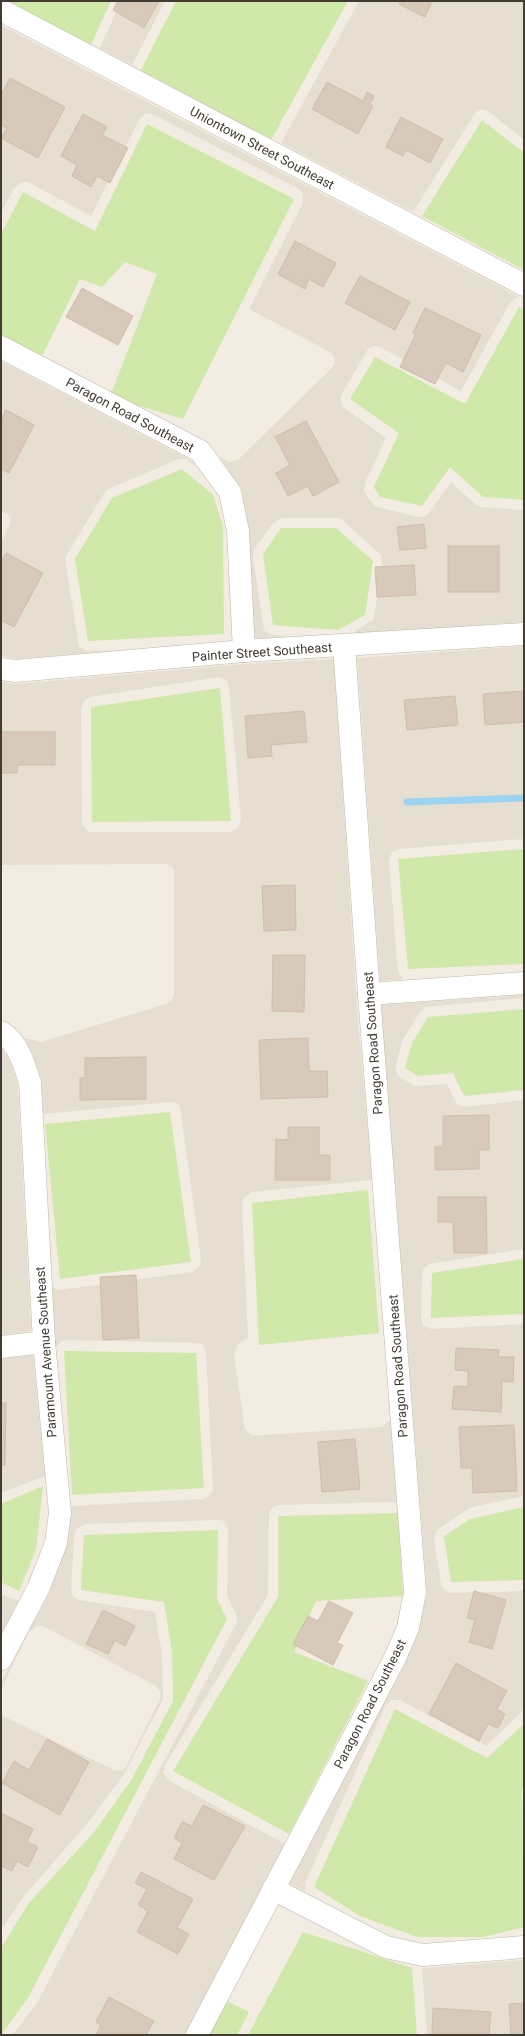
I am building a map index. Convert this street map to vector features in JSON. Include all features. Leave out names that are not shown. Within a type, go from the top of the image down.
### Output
[{"type":"street","name":"Uniontown Street Southeast","points":[[1,10],[524,285]]},
{"type":"street","name":"Paragon Road Southeast","points":[[1,347],[200,451],[230,492],[238,531],[244,651]]},
{"type":"street","name":"Painter Street Southeast","points":[[1,669],[15,672],[244,651],[524,634]]},
{"type":"street","name":"Paragon Road Southeast","points":[[197,2035],[395,1658],[408,1628],[415,1592],[344,646]]},
{"type":"street","points":[[369,994],[524,982]]},
{"type":"street","name":"Paramount Avenue Southeast","points":[[1,1659],[39,1587],[56,1543],[60,1513],[44,1342],[30,1083],[22,1057],[5,1034]]},
{"type":"street","points":[[1,1347],[44,1342]]},
{"type":"street","points":[[273,1890],[386,1947],[423,1955],[524,1947]]},
{"type":"shaded area","points":[[121,1],[165,1],[132,65],[100,48]]},
{"type":"shaded area","points":[[359,1],[524,1],[524,140],[488,111],[482,109],[476,112],[413,212],[281,143]]},
{"type":"shaded area","points":[[1,25],[519,297],[515,298],[510,303],[461,391],[380,347],[374,346],[368,349],[340,400],[344,408],[386,438],[365,483],[364,491],[374,506],[419,517],[425,516],[430,512],[451,482],[476,505],[481,507],[524,510],[524,622],[355,634],[354,632],[374,619],[382,562],[381,555],[340,518],[282,518],[273,523],[255,548],[253,557],[264,630],[269,634],[291,637],[254,638],[249,529],[241,488],[219,456],[229,462],[238,460],[331,369],[335,363],[334,357],[330,352],[249,309],[303,203],[303,194],[299,189],[152,114],[146,113],[139,120],[91,216],[28,182],[22,182],[14,188],[1,213]]},
{"type":"shaded area","points":[[1,361],[192,461],[195,466],[186,459],[179,459],[106,490],[65,558],[79,647],[88,651],[119,650],[17,659],[1,656],[1,542],[11,520],[8,514],[1,511]]},
{"type":"shaded area","points":[[524,646],[524,839],[399,849],[392,852],[389,861],[398,971],[403,979],[380,981],[357,658]]},
{"type":"shaded area","points":[[334,659],[357,1007],[372,1180],[252,1192],[244,1198],[242,1204],[248,1338],[238,1344],[234,1354],[245,1429],[252,1436],[382,1427],[390,1421],[397,1502],[279,1505],[273,1507],[269,1513],[268,1595],[165,1765],[163,1772],[168,1780],[285,1844],[185,2035],[13,2035],[37,2003],[236,1624],[237,1617],[227,1595],[228,1529],[224,1521],[85,1524],[76,1529],[74,1536],[71,1590],[73,1597],[79,1600],[155,1612],[162,1654],[163,1699],[124,1774],[87,1824],[23,1897],[1,1930],[1,1715],[116,1771],[123,1770],[127,1765],[160,1699],[161,1693],[156,1686],[43,1626],[37,1626],[29,1632],[1,1689],[1,1683],[49,1593],[67,1544],[71,1506],[203,1499],[209,1496],[213,1490],[206,1352],[203,1345],[197,1343],[66,1340],[60,1342],[56,1347],[52,1287],[60,1290],[192,1272],[200,1266],[201,1259],[180,1107],[176,1103],[171,1102],[43,1114],[41,1078],[32,1052],[24,1038],[41,1042],[166,1004],[172,1000],[174,993],[174,870],[170,865],[165,864],[1,865],[1,682],[15,684],[243,664]],"holes":[[[219,677],[227,681],[229,686],[241,819],[238,828],[230,832],[91,832],[86,830],[82,823],[81,709],[85,700],[90,697]]]},
{"type":"shaded area","points":[[524,995],[524,998],[425,1007],[420,1012],[402,1041],[396,1072],[400,1077],[415,1086],[447,1084],[457,1104],[464,1107],[524,1100],[524,1249],[429,1264],[424,1268],[422,1274],[421,1319],[423,1325],[431,1329],[524,1324],[524,1496],[469,1508],[437,1530],[434,1539],[441,1584],[444,1590],[450,1593],[524,1591],[524,1705],[521,1713],[486,1746],[400,1700],[391,1700],[386,1705],[305,1883],[305,1891],[289,1883],[405,1663],[419,1630],[427,1594],[381,1005]]},
{"type":"shaded area","points":[[1,1047],[11,1064],[18,1086],[31,1331],[1,1335]]},
{"type":"shaded area","points":[[33,1355],[45,1476],[1,1493],[1,1359]]},
{"type":"shaded area","points":[[1,1594],[19,1601],[1,1635]]},
{"type":"shaded area","points":[[524,1960],[524,2035],[427,2035],[422,1968]]},
{"type":"green space","points":[[1,1],[111,1],[88,51]]},
{"type":"green space","points":[[176,1],[348,1],[271,140],[141,70]]},
{"type":"green space","points":[[482,120],[524,153],[524,270],[422,216]]},
{"type":"green space","points":[[147,124],[294,199],[183,419],[110,397],[157,274],[125,262],[102,287],[80,279],[41,358],[1,337],[1,234],[23,192],[95,231]]},
{"type":"green space","points":[[519,307],[524,310],[524,500],[483,497],[450,467],[422,506],[380,497],[374,487],[399,433],[350,399],[375,357],[465,404]]},
{"type":"green space","points":[[182,469],[213,495],[223,526],[224,634],[88,641],[75,559],[112,498]]},
{"type":"green space","points":[[281,528],[336,528],[373,561],[365,615],[338,630],[273,625],[263,554]]},
{"type":"green space","points":[[220,688],[231,821],[92,822],[91,707]]},
{"type":"green space","points":[[524,849],[524,964],[408,969],[398,859]]},
{"type":"green space","points":[[524,1009],[524,1090],[464,1096],[453,1073],[418,1076],[405,1068],[412,1043],[428,1017]]},
{"type":"green space","points":[[170,1112],[191,1262],[60,1279],[45,1124]]},
{"type":"green space","points":[[368,1190],[379,1333],[259,1345],[252,1203]]},
{"type":"green space","points":[[524,1259],[524,1314],[431,1318],[432,1273]]},
{"type":"green space","points":[[64,1351],[196,1353],[204,1488],[72,1495]]},
{"type":"green space","points":[[43,1486],[36,1550],[19,1591],[1,1582],[1,1504]]},
{"type":"green space","points":[[524,1507],[524,1580],[451,1582],[444,1536],[470,1519]]},
{"type":"green space","points":[[398,1513],[403,1596],[316,1601],[294,1652],[368,1681],[289,1834],[173,1771],[278,1597],[278,1516]]},
{"type":"green space","points":[[218,1530],[217,1599],[227,1619],[28,1998],[1,2035],[1,1948],[29,1903],[95,1831],[132,1779],[173,1701],[172,1652],[164,1602],[81,1590],[84,1535]]},
{"type":"green space","points":[[395,1709],[487,1758],[524,1724],[524,1787],[522,1789],[524,1927],[483,1937],[417,1937],[360,1916],[314,1887]]},
{"type":"green space","points":[[303,1932],[412,1968],[417,2035],[248,2035]]},
{"type":"green space","points":[[227,2001],[249,2012],[237,2035],[210,2035]]},
{"type":"building","points":[[118,1],[159,1],[144,28],[113,10]]},
{"type":"building","points":[[400,1],[432,1],[425,17],[399,4]]},
{"type":"building","points":[[10,78],[65,107],[38,158],[1,138],[7,128],[1,125],[1,95]]},
{"type":"building","points":[[327,82],[363,101],[367,92],[374,96],[370,104],[373,106],[358,134],[312,109]]},
{"type":"building","points":[[83,114],[107,127],[102,135],[128,148],[110,183],[97,176],[91,187],[72,176],[77,165],[61,156]]},
{"type":"building","points":[[401,117],[443,139],[430,163],[406,150],[403,156],[386,147]]},
{"type":"building","points":[[295,241],[336,263],[323,287],[309,279],[305,289],[278,274]]},
{"type":"building","points":[[360,276],[410,302],[395,330],[345,303]]},
{"type":"building","points":[[82,288],[133,316],[118,345],[66,317]]},
{"type":"building","points":[[425,308],[481,335],[463,372],[446,363],[435,384],[400,367],[416,334],[413,333]]},
{"type":"building","points":[[6,410],[34,425],[9,473],[1,469],[1,420]]},
{"type":"building","points":[[306,421],[339,482],[313,496],[308,486],[288,496],[276,473],[290,465],[275,437]]},
{"type":"building","points":[[424,524],[426,548],[400,550],[397,527]]},
{"type":"building","points":[[448,546],[499,546],[499,592],[448,592]]},
{"type":"building","points":[[6,553],[43,573],[14,627],[1,620],[1,562]]},
{"type":"building","points":[[414,565],[416,595],[377,597],[375,567]]},
{"type":"building","points":[[524,691],[524,722],[485,725],[483,694]]},
{"type":"building","points":[[455,696],[458,725],[407,730],[404,700]]},
{"type":"building","points":[[304,711],[307,742],[271,745],[272,756],[248,758],[245,716]]},
{"type":"building","points":[[1,732],[55,732],[55,765],[17,765],[17,773],[1,773]]},
{"type":"building","points":[[295,885],[296,930],[264,931],[262,886]]},
{"type":"building","points":[[273,955],[305,955],[304,1012],[272,1011]]},
{"type":"building","points":[[308,1038],[309,1071],[327,1071],[328,1097],[261,1099],[259,1040]]},
{"type":"building","points":[[146,1057],[146,1099],[80,1100],[80,1078],[85,1078],[85,1058]]},
{"type":"building","points":[[489,1115],[489,1150],[479,1150],[479,1169],[435,1170],[435,1147],[443,1147],[443,1116]]},
{"type":"building","points":[[288,1127],[319,1127],[319,1155],[330,1155],[330,1180],[275,1180],[276,1139],[288,1140]]},
{"type":"building","points":[[438,1197],[486,1197],[487,1253],[454,1253],[453,1222],[438,1222]]},
{"type":"building","points":[[136,1275],[139,1338],[103,1340],[100,1277]]},
{"type":"building","points":[[456,1348],[499,1350],[498,1357],[514,1357],[513,1382],[502,1381],[501,1412],[452,1409],[454,1386],[468,1387],[468,1371],[455,1370]]},
{"type":"building","points":[[1,1403],[6,1403],[5,1465],[1,1465]]},
{"type":"building","points":[[514,1425],[517,1491],[473,1493],[472,1468],[461,1468],[459,1427]]},
{"type":"building","points":[[355,1439],[360,1489],[322,1492],[318,1442]]},
{"type":"building","points":[[474,1591],[506,1600],[492,1649],[469,1642],[475,1620],[467,1618]]},
{"type":"building","points":[[329,1601],[353,1613],[337,1643],[343,1645],[333,1665],[293,1644],[308,1616],[318,1621]]},
{"type":"building","points":[[103,1610],[135,1626],[125,1646],[115,1640],[108,1654],[86,1644]]},
{"type":"building","points":[[456,1663],[507,1691],[497,1709],[505,1714],[498,1728],[488,1724],[479,1741],[429,1714]]},
{"type":"building","points":[[47,1739],[89,1762],[60,1815],[2,1783],[14,1761],[29,1770]]},
{"type":"building","points":[[203,1805],[245,1826],[214,1880],[174,1859],[182,1843],[174,1838],[182,1822],[192,1826]]},
{"type":"building","points":[[1,1813],[33,1829],[27,1842],[38,1847],[28,1867],[17,1861],[12,1871],[1,1866]]},
{"type":"building","points":[[141,1872],[193,1899],[177,1928],[189,1934],[178,1954],[137,1932],[148,1911],[138,1905],[147,1889],[135,1883]]},
{"type":"building","points":[[109,1997],[154,2021],[146,2035],[96,2035],[101,2025],[96,2022]]},
{"type":"building","points":[[524,2003],[524,2034],[511,2035],[509,2004]]},
{"type":"building","points":[[433,2008],[491,2012],[489,2035],[432,2035]]},
{"type":"waterway","points":[[407,802],[524,798]]}]
